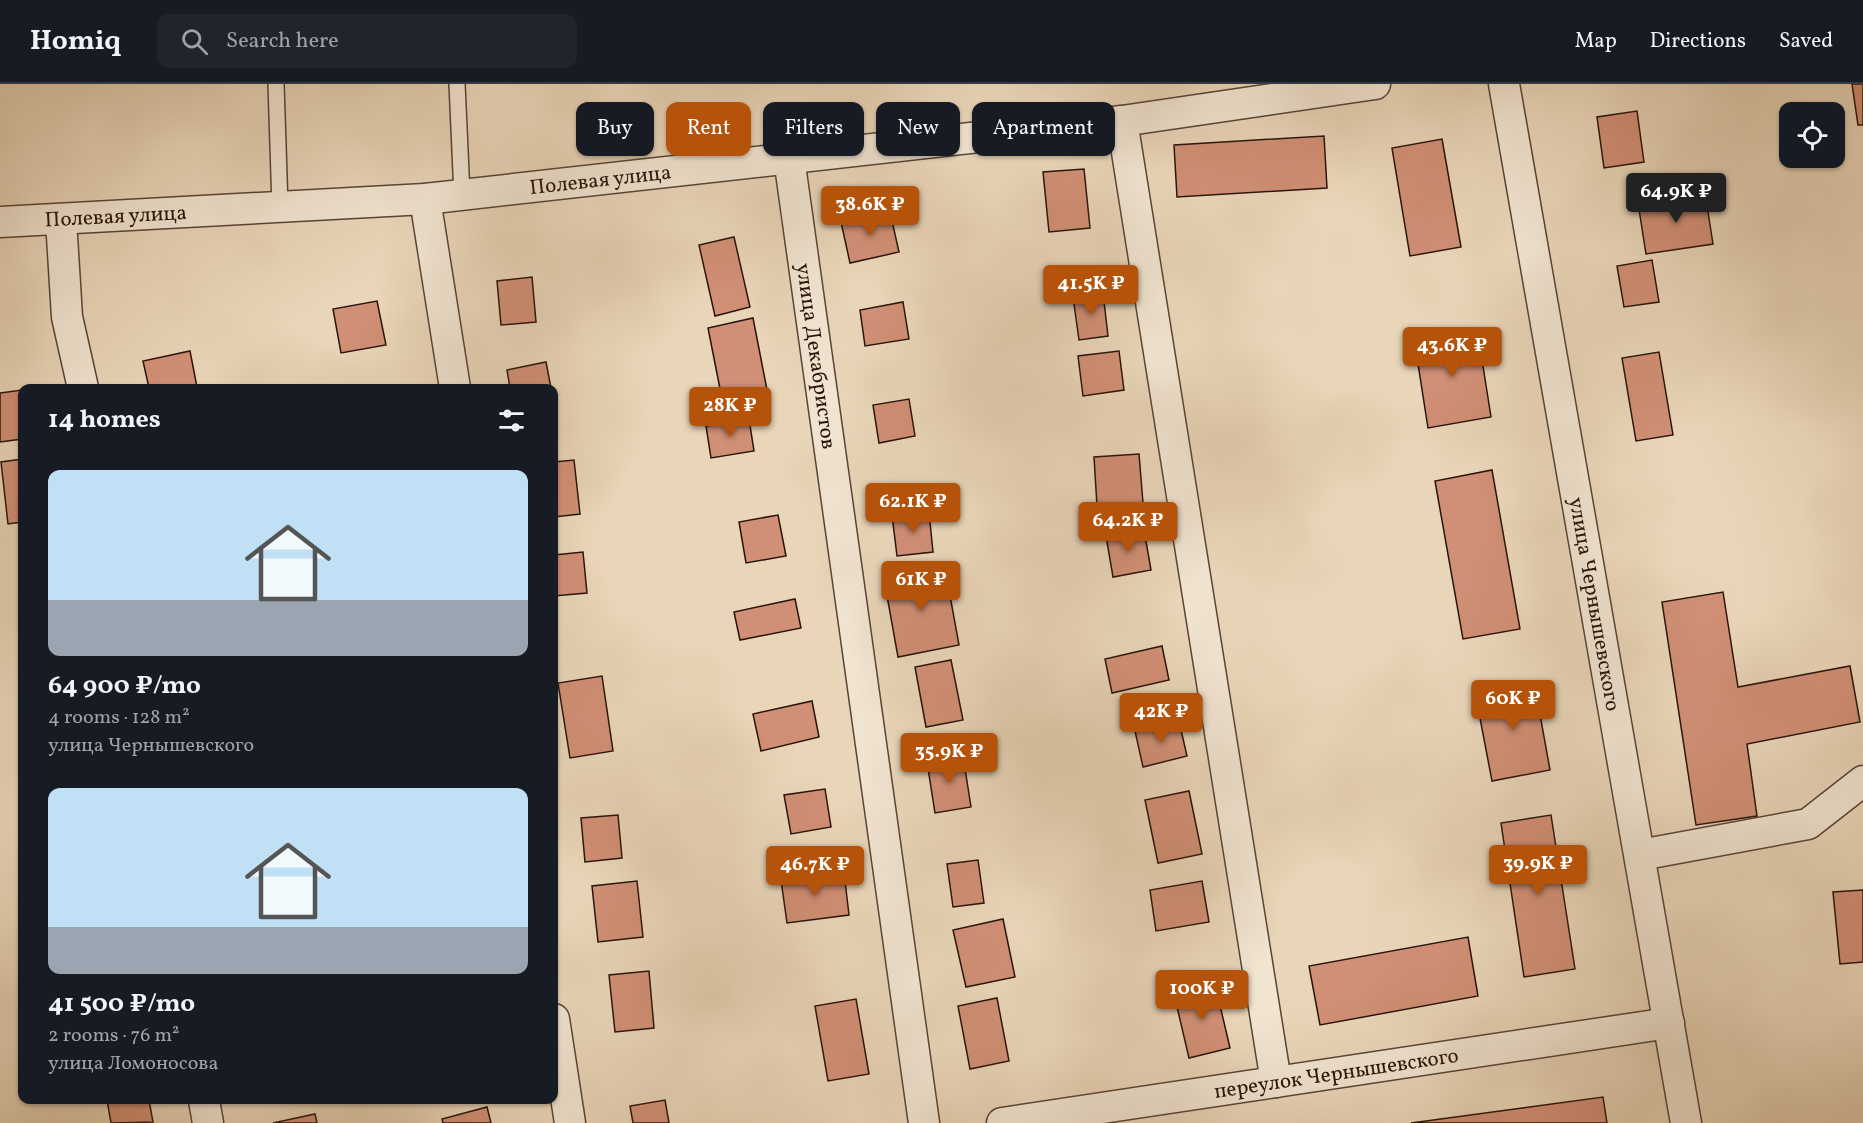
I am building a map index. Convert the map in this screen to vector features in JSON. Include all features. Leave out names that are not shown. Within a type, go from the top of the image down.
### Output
[{"type":"street","name":"Полевая улица","points":[[0,222],[425,199],[1122,121],[1375,84]]},
{"type":"street","name":"улица Чернышевского","points":[[1504,84],[1686,1123]]},
{"type":"street","points":[[1122,121],[1276,1082]]},
{"type":"street","name":"улица Декабристов","points":[[789,158],[924,1123]]},
{"type":"street","points":[[425,199],[454,384]]},
{"type":"street","points":[[61,220],[67,316],[82,384]]},
{"type":"street","points":[[1640,855],[1808,824],[1863,781]]},
{"type":"street","name":"переулок Чернышевского","points":[[1002,1123],[1669,1023]]},
{"type":"street","points":[[558,1045],[570,1123]]},
{"type":"street","points":[[205,1104],[208,1123]]},
{"type":"lane","points":[[276,84],[280,207]]},
{"type":"lane","points":[[457,84],[462,195]]},
{"type":"building","points":[[1852,84],[1863,84],[1863,125],[1858,125]]},
{"type":"building","points":[[1637,111],[1644,162],[1604,168],[1597,117]]},
{"type":"building","points":[[1324,136],[1327,188],[1177,197],[1174,145]]},
{"type":"building","points":[[1442,139],[1461,247],[1410,256],[1392,148]]},
{"type":"building","points":[[1084,169],[1090,228],[1049,232],[1043,172]]},
{"type":"building","points":[[1705,193],[1713,244],[1646,254],[1638,203]]},
{"type":"building","points":[[890,212],[899,252],[850,263],[841,222]]},
{"type":"building","points":[[734,237],[750,307],[715,316],[699,245]]},
{"type":"building","points":[[1652,260],[1659,302],[1624,307],[1617,266]]},
{"type":"building","points":[[532,277],[536,322],[501,325],[497,281]]},
{"type":"building","points":[[1103,293],[1108,336],[1079,340],[1073,297]]},
{"type":"building","points":[[377,301],[386,345],[341,353],[333,309]]},
{"type":"building","points":[[903,302],[909,339],[865,346],[860,310]]},
{"type":"building","points":[[753,318],[768,395],[723,404],[708,328]]},
{"type":"building","points":[[1477,328],[1491,417],[1428,428],[1414,338]]},
{"type":"building","points":[[190,351],[196,384],[148,384],[143,361]]},
{"type":"building","points":[[1119,351],[1124,390],[1083,396],[1078,356]]},
{"type":"building","points":[[1659,352],[1673,435],[1636,441],[1622,358]]},
{"type":"building","points":[[546,362],[550,384],[509,384],[507,370]]},
{"type":"building","points":[[18,391],[18,440],[0,442],[0,393]]},
{"type":"building","points":[[909,399],[915,436],[879,443],[873,405]]},
{"type":"building","points":[[749,419],[754,451],[711,458],[706,426]]},
{"type":"building","points":[[1139,454],[1143,503],[1097,506],[1094,457]]},
{"type":"building","points":[[18,460],[18,523],[8,524],[1,462]]},
{"type":"building","points":[[574,460],[580,514],[558,517],[558,462]]},
{"type":"building","points":[[1492,470],[1520,629],[1463,639],[1435,481]]},
{"type":"building","points":[[929,512],[933,552],[897,556],[892,515]]},
{"type":"building","points":[[778,515],[786,556],[746,563],[739,522]]},
{"type":"building","points":[[1144,530],[1151,570],[1113,577],[1106,536]]},
{"type":"building","points":[[583,552],[587,593],[558,596],[558,555]]},
{"type":"building","points":[[945,568],[959,645],[898,657],[884,579]]},
{"type":"building","points":[[1723,592],[1738,687],[1850,666],[1860,722],[1747,744],[1757,816],[1696,825],[1662,602]]},
{"type":"building","points":[[795,599],[801,628],[740,640],[734,612]]},
{"type":"building","points":[[1162,646],[1169,680],[1112,693],[1105,659]]},
{"type":"building","points":[[951,660],[963,720],[926,727],[915,667]]},
{"type":"building","points":[[602,676],[613,751],[570,758],[558,683]]},
{"type":"building","points":[[1534,681],[1550,770],[1492,781],[1475,692]]},
{"type":"building","points":[[812,701],[819,737],[761,751],[753,714]]},
{"type":"building","points":[[1179,721],[1187,756],[1143,767],[1135,731]]},
{"type":"building","points":[[963,756],[971,807],[935,813],[927,762]]},
{"type":"building","points":[[825,789],[831,827],[791,834],[784,795]]},
{"type":"building","points":[[1189,791],[1202,854],[1158,863],[1145,800]]},
{"type":"building","points":[[618,815],[622,858],[585,862],[581,818]]},
{"type":"building","points":[[1551,815],[1575,969],[1524,977],[1501,823]]},
{"type":"building","points":[[978,860],[984,903],[953,907],[947,864]]},
{"type":"building","points":[[844,872],[849,915],[787,923],[781,880]]},
{"type":"building","points":[[637,881],[643,937],[598,942],[592,886]]},
{"type":"building","points":[[1202,881],[1209,922],[1156,931],[1150,890]]},
{"type":"building","points":[[1863,890],[1863,962],[1840,964],[1833,892]]},
{"type":"building","points":[[1003,919],[1015,977],[966,987],[953,930]]},
{"type":"building","points":[[1468,937],[1478,996],[1320,1025],[1309,966]]},
{"type":"building","points":[[649,971],[654,1028],[615,1032],[609,975]]},
{"type":"building","points":[[1215,984],[1230,1048],[1189,1058],[1174,994]]},
{"type":"building","points":[[997,998],[1009,1061],[970,1069],[958,1006]]},
{"type":"building","points":[[856,999],[869,1074],[828,1081],[815,1006]]},
{"type":"building","points":[[1603,1097],[1607,1123],[1411,1123]]},
{"type":"building","points":[[665,1100],[669,1123],[633,1123],[630,1106]]},
{"type":"building","points":[[108,1104],[150,1104],[153,1122],[111,1123]]},
{"type":"building","points":[[487,1107],[491,1123],[443,1123],[442,1119]]},
{"type":"building","points":[[315,1114],[317,1123],[273,1123]]}]
